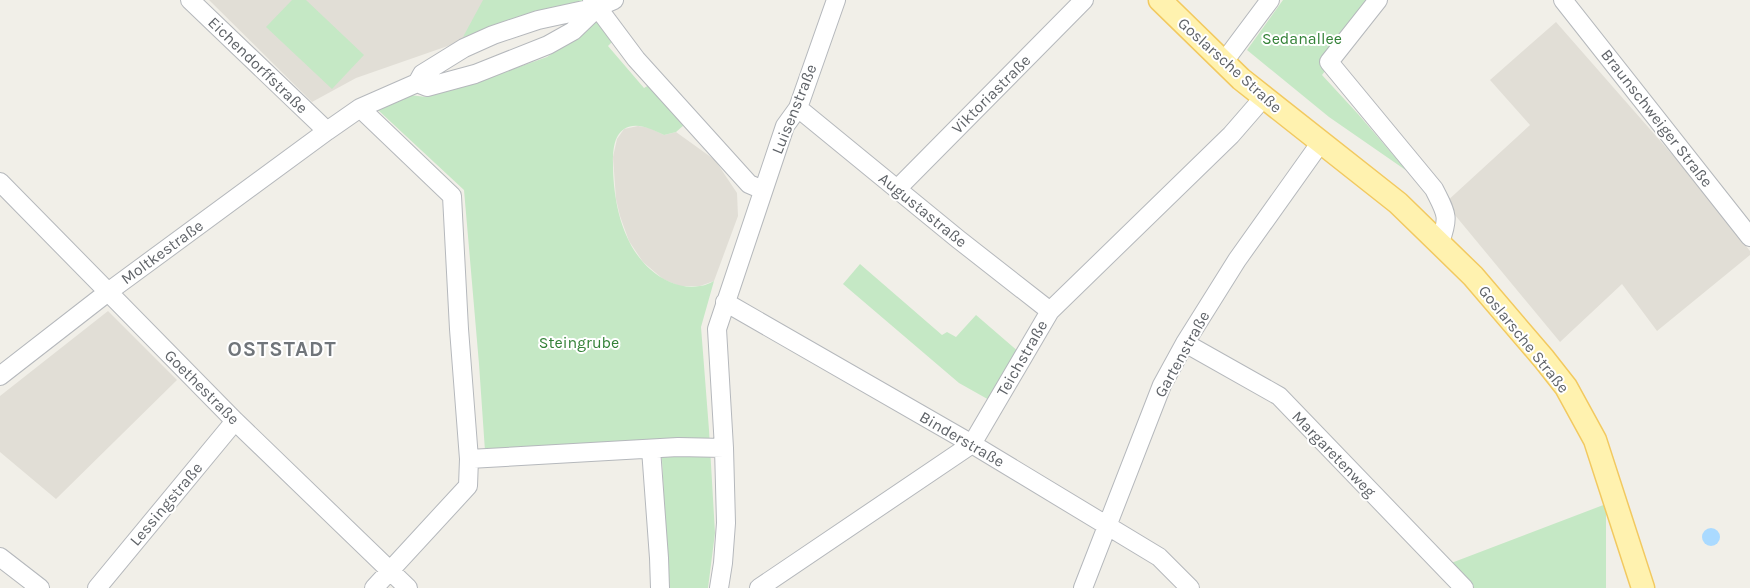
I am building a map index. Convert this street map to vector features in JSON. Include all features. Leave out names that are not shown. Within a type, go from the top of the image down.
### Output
[{"type":"main road","name":"Goslarsche Straße","points":[[1160,0],[1223,63],[1398,203],[1440,242],[1544,359],[1566,387],[1595,440],[1643,588]]},
{"type":"street","name":"Eichendorffstraße","points":[[190,0],[327,131]]},
{"type":"street","name":"Luisenstraße","points":[[763,190],[785,126],[798,108],[836,0]]},
{"type":"street","name":"Viktoriastraße","points":[[897,189],[1084,0]]},
{"type":"street","points":[[1223,63],[1270,0]]},
{"type":"street","points":[[1378,0],[1329,62],[1434,189],[1445,210],[1446,224],[1440,242]]},
{"type":"street","name":"Braunschweiger Straße","points":[[1563,0],[1750,237]]},
{"type":"street","points":[[327,131],[360,108],[417,83],[422,74],[464,48],[493,35],[601,2]]},
{"type":"street","points":[[417,83],[427,88],[475,74],[548,45],[573,31],[601,2]]},
{"type":"street","points":[[601,2],[636,59],[750,184],[763,190],[717,330],[726,523],[719,588]]},
{"type":"street","name":"Teichstraße","points":[[759,588],[972,444],[1050,311],[1231,135],[1264,97]]},
{"type":"street","points":[[360,108],[452,196],[459,329],[469,459],[468,486],[374,588]]},
{"type":"street","name":"Augustastraße","points":[[798,108],[1050,311]]},
{"type":"street","name":"Moltkestraße","points":[[0,376],[108,292],[327,131]]},
{"type":"street","name":"Gartenstraße","points":[[1083,588],[1162,385],[1185,343],[1237,260],[1322,142]]},
{"type":"street","name":"Goethestraße","points":[[0,182],[235,421],[408,588]]},
{"type":"street","name":"Binderstraße","points":[[725,302],[972,444],[1159,557],[1190,588]]},
{"type":"street","name":"Margaretenweg","points":[[1185,343],[1279,396],[1464,588]]},
{"type":"street","name":"Lessingstraße","points":[[97,588],[235,421]]},
{"type":"street","points":[[469,459],[678,447],[724,448]]},
{"type":"street","points":[[651,449],[660,588]]},
{"type":"street","points":[[0,557],[40,588]]},
{"type":"shaded area","points":[[209,0],[525,0],[531,17],[356,78],[312,102]]},
{"type":"shaded area","points":[[1556,22],[1684,168],[1750,251],[1750,255],[1657,331],[1622,284],[1560,342],[1445,203],[1530,125],[1490,80]]},
{"type":"shaded area","points":[[638,126],[650,128],[664,135],[676,132],[715,160],[737,193],[738,216],[714,281],[700,286],[679,286],[663,279],[643,262],[629,241],[616,199],[613,157],[617,139],[624,129]]},
{"type":"shaded area","points":[[108,311],[177,380],[56,499],[0,452],[0,396]]},
{"type":"green space","points":[[292,0],[306,0],[364,55],[332,89],[266,27]]},
{"type":"green space","points":[[483,0],[590,0],[598,7],[537,12],[463,37]]},
{"type":"green space","name":"Sedanallee","points":[[1283,0],[1379,0],[1322,75],[1407,171],[1329,117],[1247,50]]},
{"type":"green space","name":"Steingrube","points":[[598,7],[604,32],[612,42],[608,46],[644,88],[649,85],[684,125],[676,132],[664,135],[645,127],[634,126],[624,129],[617,137],[613,152],[614,184],[620,218],[626,234],[633,249],[643,262],[655,273],[670,282],[692,287],[703,286],[714,281],[701,327],[715,533],[708,588],[667,588],[661,440],[485,451],[464,190],[378,110],[410,95],[426,97],[471,84],[547,57],[587,30]]},
{"type":"green space","points":[[860,264],[942,335],[947,332],[956,337],[976,315],[1020,353],[991,401],[959,383],[843,284]]},
{"type":"green space","points":[[1606,504],[1606,588],[1468,588],[1446,565]]},
{"type":"water","points":[[1711,528],[1717,531],[1720,537],[1717,543],[1711,546],[1705,543],[1702,537],[1705,531]]},
{"type":"district","name":"OSTSTADT","points":[[282,349]]}]
